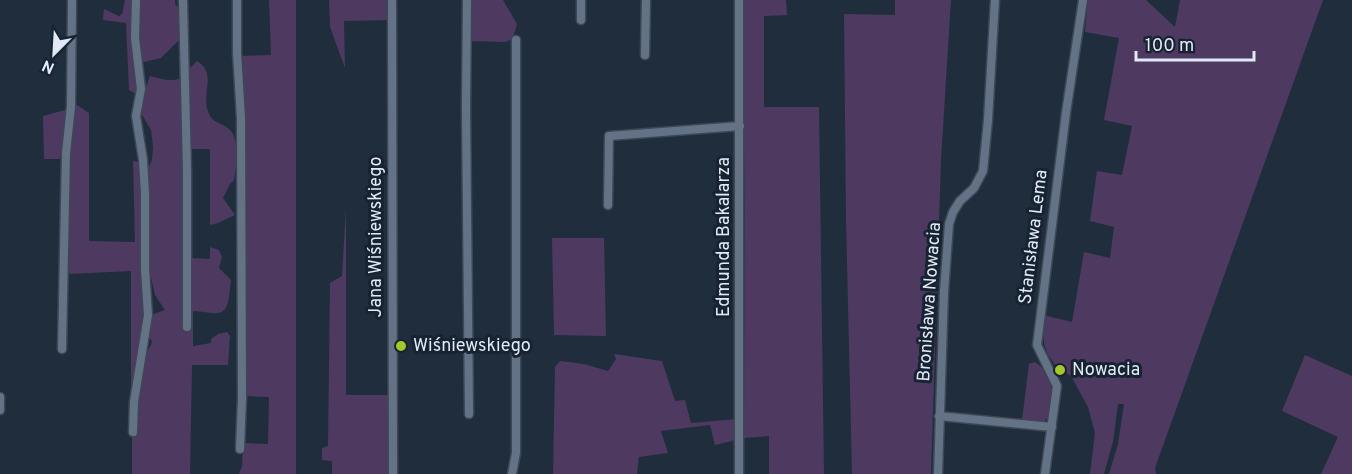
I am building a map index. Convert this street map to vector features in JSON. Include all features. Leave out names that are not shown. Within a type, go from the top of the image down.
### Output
[{"type":"street","points":[[63,349],[66,153],[71,106],[72,0]]},
{"type":"street","points":[[133,432],[134,402],[148,315],[146,193],[136,116],[141,89],[135,38],[136,0]]},
{"type":"street","points":[[183,0],[187,170],[187,327]]},
{"type":"street","points":[[237,0],[241,118],[242,398],[240,449]]},
{"type":"street","name":"Jana Wiśniewskiego","points":[[392,0],[393,474]]},
{"type":"street","points":[[466,0],[469,414]]},
{"type":"street","points":[[581,0],[581,20]]},
{"type":"street","points":[[645,55],[646,0]]},
{"type":"street","name":"Edmunda Bakalarza","points":[[739,0],[739,474]]},
{"type":"street","name":"Bronisława Nowacia","points":[[938,474],[949,224],[960,201],[974,188],[983,171],[995,0]]},
{"type":"street","name":"Stanisława Lema","points":[[1045,474],[1057,386],[1038,345],[1066,113],[1083,0]]},
{"type":"street","points":[[512,474],[516,453],[516,40]]},
{"type":"street","points":[[608,205],[609,136],[740,126]]},
{"type":"street","points":[[0,397],[0,410]]},
{"type":"street","points":[[939,416],[1052,426]]},
{"type":"shaded area","points":[[125,0],[175,0],[175,4],[181,11],[179,40],[161,58],[136,64],[138,83],[136,94],[129,90],[126,23],[103,20],[104,9],[119,16],[122,14]]},
{"type":"shaded area","points":[[269,0],[296,0],[296,474],[239,474],[242,466],[243,443],[268,444],[269,397],[244,396],[239,56],[271,55]]},
{"type":"shaded area","points":[[329,0],[391,0],[391,20],[344,21],[345,68],[330,27]]},
{"type":"shaded area","points":[[469,0],[503,0],[517,24],[513,38],[506,42],[469,41]]},
{"type":"shaded area","points":[[742,0],[786,0],[787,15],[764,16],[764,107],[819,107],[824,474],[769,474],[769,436],[744,438],[745,210]]},
{"type":"shaded area","points":[[895,0],[951,0],[941,160],[931,474],[852,474],[844,14],[895,15]]},
{"type":"shaded area","points":[[1088,0],[1146,0],[1175,27],[1180,0],[1323,0],[1155,468],[1156,474],[1109,474],[1118,444],[1124,404],[1118,404],[1113,442],[1104,474],[1090,474],[1095,433],[1088,407],[1071,376],[1057,367],[1048,355],[1044,343],[1043,315],[1072,322],[1084,252],[1110,258],[1114,227],[1090,221],[1097,171],[1122,175],[1132,126],[1104,120],[1119,38],[1085,32]]},
{"type":"shaded area","points":[[197,61],[206,71],[208,82],[206,101],[209,113],[214,120],[227,127],[233,134],[237,154],[234,180],[223,198],[235,215],[210,225],[210,149],[185,149],[191,258],[210,259],[210,247],[219,250],[222,257],[219,268],[231,280],[227,305],[222,312],[193,311],[193,346],[211,343],[211,339],[218,334],[227,332],[230,336],[228,365],[192,365],[190,474],[132,474],[132,436],[137,431],[140,377],[143,359],[152,342],[147,331],[151,315],[165,310],[155,295],[150,272],[145,269],[145,315],[131,397],[131,271],[69,274],[68,168],[74,103],[89,113],[89,241],[135,242],[133,161],[140,162],[149,203],[149,167],[153,147],[151,130],[141,113],[141,101],[150,76],[165,80],[179,79],[188,75],[189,69]]},
{"type":"shaded area","points":[[68,111],[60,159],[44,159],[43,116]]},
{"type":"shaded area","points":[[346,208],[346,395],[390,395],[390,474],[332,474],[332,461],[322,460],[322,448],[328,446],[330,283],[342,276]]},
{"type":"shaded area","points":[[552,238],[604,238],[606,336],[554,335]]},
{"type":"shaded area","points":[[614,354],[662,361],[675,401],[685,400],[691,423],[737,419],[736,440],[715,445],[710,425],[661,431],[668,453],[639,457],[637,474],[553,474],[555,367],[560,361],[584,364],[608,371],[616,359]]},
{"type":"shaded area","points":[[1305,355],[1352,376],[1352,474],[1321,474],[1338,437],[1282,411]]},
{"type":"shaded area","points":[[1035,362],[1042,367],[1051,388],[1050,411],[1048,418],[1044,421],[1022,420],[1029,364]]},
{"type":"place","name":"Wiśniewskiego","points":[[401,346]]},
{"type":"place","name":"Nowacia","points":[[1060,370]]}]
